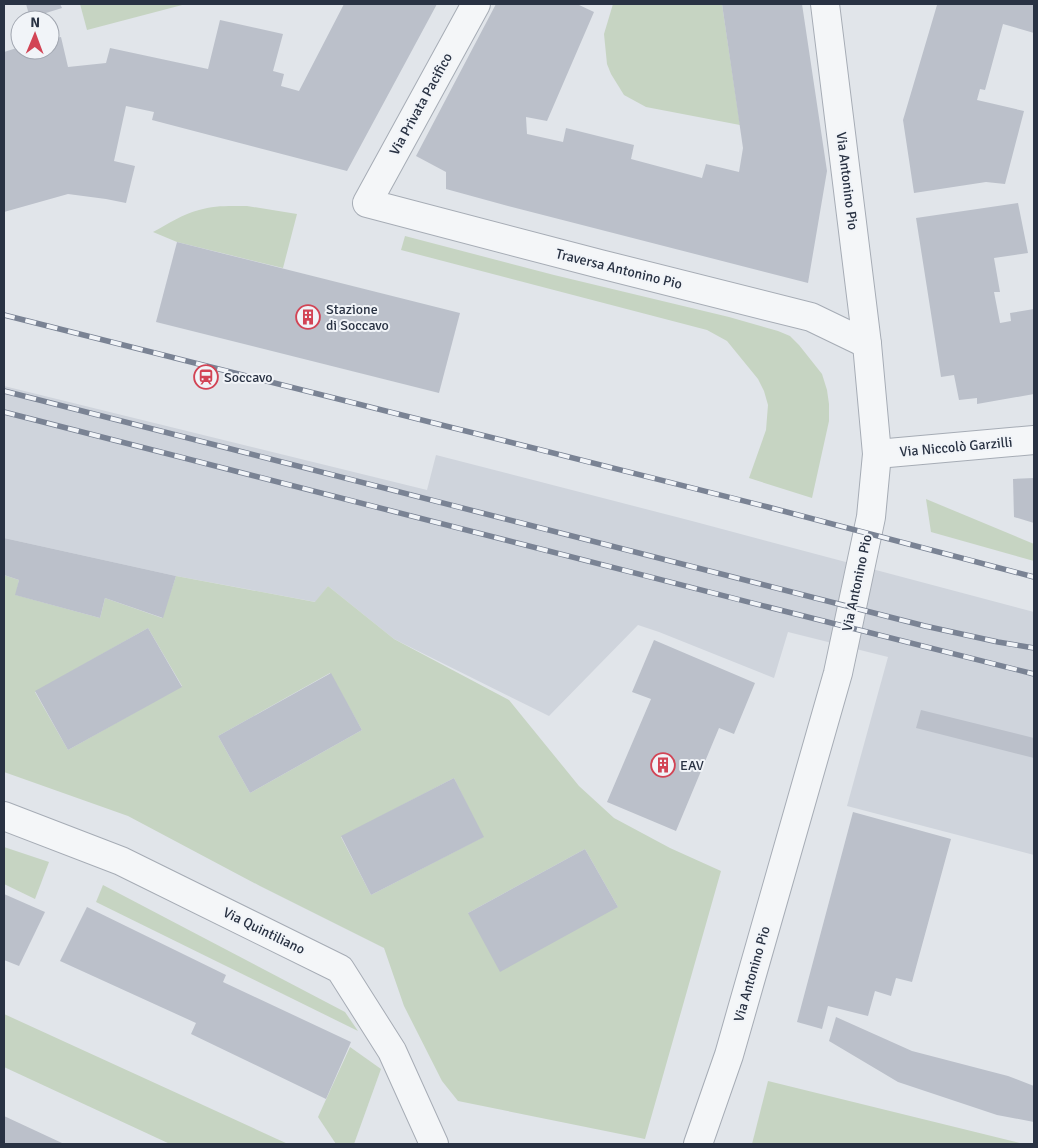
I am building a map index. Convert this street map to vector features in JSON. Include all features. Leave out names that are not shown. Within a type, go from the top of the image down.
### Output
[{"type":"street","name":"Via Privata Pacifico","points":[[367,203],[476,4]]},
{"type":"street","name":"Via Antonino Pio","points":[[698,1144],[729,1055],[838,673],[871,517],[877,454],[867,344],[825,4]]},
{"type":"street","name":"Traversa Antonino Pio","points":[[367,203],[811,317],[867,344]]},
{"type":"street","name":"Via Niccolò Garzilli","points":[[877,454],[1034,440]]},
{"type":"street","name":"Via Quintiliano","points":[[4,816],[121,861],[340,969],[392,1051],[434,1144]]},
{"type":"shaded area","points":[[4,386],[427,490],[436,455],[1034,612],[1034,855],[847,806],[888,657],[788,632],[774,678],[638,625],[549,716],[394,639],[328,586],[316,602],[176,576],[4,538]]},
{"type":"green space","points":[[80,4],[186,4],[87,30]]},
{"type":"green space","points":[[613,4],[722,4],[740,125],[646,107],[624,95],[607,64],[604,34]]},
{"type":"green space","points":[[247,206],[297,214],[283,268],[177,242],[153,232],[181,217],[205,208]]},
{"type":"green space","points":[[405,236],[554,275],[729,317],[790,336],[822,374],[829,404],[829,421],[812,498],[749,478],[766,430],[768,405],[758,379],[727,341],[707,330],[401,250]]},
{"type":"green space","points":[[926,499],[1034,544],[1034,561],[931,532]]},
{"type":"green space","points":[[4,575],[19,580],[16,595],[100,618],[105,598],[162,618],[176,576],[315,602],[328,586],[394,639],[509,700],[579,786],[614,818],[670,848],[721,871],[645,1139],[458,1101],[442,1081],[404,1006],[384,948],[260,886],[128,816],[4,772]],"holes":[[[148,628],[182,686],[68,750],[35,692]],[[330,673],[362,730],[250,793],[218,736]],[[454,778],[483,837],[371,895],[341,837]],[[585,849],[618,907],[468,913]]]},
{"type":"green space","points":[[4,847],[49,862],[35,899],[4,884]]},
{"type":"green space","points":[[103,885],[345,1012],[358,1031],[96,902]]},
{"type":"green space","points":[[4,1014],[288,1144],[170,1144],[4,1067]]},
{"type":"green space","points":[[350,1047],[381,1069],[354,1144],[336,1144],[318,1117]]},
{"type":"green space","points":[[768,1081],[1024,1144],[752,1144]]},
{"type":"building","points":[[26,4],[60,4],[62,8],[56,10],[28,10]]},
{"type":"building","points":[[344,4],[437,4],[347,171],[152,120],[154,112],[126,106],[114,161],[135,166],[126,203],[68,194],[4,212],[4,52],[10,50],[10,60],[60,60],[61,37],[68,67],[106,63],[110,48],[208,69],[220,20],[283,34],[273,71],[284,74],[281,86],[299,91]]},
{"type":"building","points":[[496,4],[577,4],[594,12],[547,121],[526,117],[527,134],[563,142],[566,128],[634,145],[631,159],[702,178],[706,164],[739,172],[743,148],[722,4],[802,4],[827,171],[808,283],[446,189],[446,172],[416,156]]},
{"type":"building","points":[[933,4],[1034,4],[1034,33],[1003,24],[985,90],[980,89],[977,100],[1024,111],[1005,184],[986,182],[914,193],[903,120],[937,5]]},
{"type":"building","points":[[1018,203],[1028,253],[994,258],[1000,292],[994,292],[1000,323],[1011,321],[1010,313],[1034,309],[1034,394],[977,404],[977,398],[959,400],[954,375],[941,377],[916,218]]},
{"type":"building","name":"Stazione di Soccavo","points":[[177,242],[460,313],[439,393],[156,322]]},
{"type":"building","points":[[1034,478],[1034,523],[1014,517],[1013,479]]},
{"type":"building","points":[[4,538],[176,576],[163,618],[105,598],[100,618],[15,595],[19,580],[4,575]]},
{"type":"building","points":[[148,628],[182,687],[68,750],[35,691]]},
{"type":"building","points":[[654,640],[755,683],[734,734],[719,728],[676,831],[607,802],[651,699],[632,692]]},
{"type":"building","points":[[331,673],[362,730],[250,793],[218,736]]},
{"type":"building","points":[[921,710],[1034,738],[1034,758],[916,728]]},
{"type":"building","points":[[454,778],[484,837],[371,895],[341,836]]},
{"type":"building","points":[[853,812],[951,839],[912,982],[896,978],[891,996],[875,991],[868,1016],[828,1006],[822,1029],[797,1022]]},
{"type":"building","points":[[585,849],[618,907],[500,972],[468,913]]},
{"type":"building","points":[[4,894],[45,912],[19,966],[4,960]]},
{"type":"building","points":[[87,907],[226,975],[223,982],[351,1042],[326,1099],[191,1034],[196,1023],[60,961]]},
{"type":"building","points":[[836,1017],[912,1051],[1008,1076],[1034,1086],[1034,1122],[997,1115],[898,1082],[829,1041]]},
{"type":"building","points":[[4,1116],[62,1143],[4,1144]]},
{"type":"railway","points":[[4,315],[768,507],[1034,577]]},
{"type":"railway","points":[[4,391],[925,626],[1034,648]]},
{"type":"railway","points":[[4,412],[1034,674]]},
{"type":"place","name":"Stazione di Soccavo","points":[[308,317]]},
{"type":"place","name":"Soccavo","points":[[206,377]]},
{"type":"place","name":"EAV","points":[[663,765]]}]
